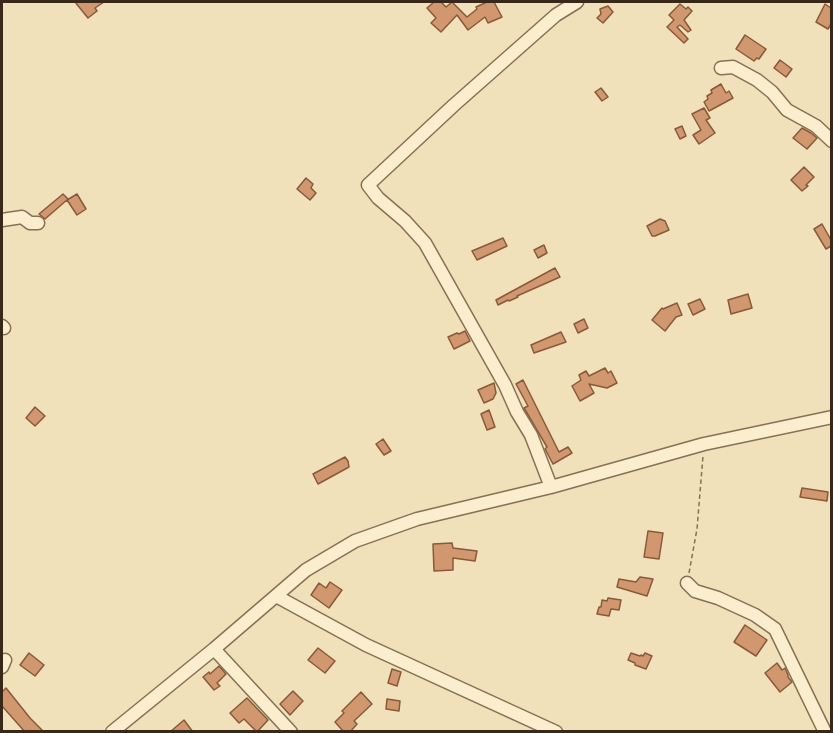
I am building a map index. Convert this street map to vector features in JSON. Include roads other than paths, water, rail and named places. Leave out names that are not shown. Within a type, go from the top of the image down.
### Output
[{"type":"street","points":[[551,488],[531,435],[425,243],[405,221],[378,198],[368,185],[556,15],[577,2]]},
{"type":"street","points":[[721,68],[733,67],[757,80],[772,92],[787,110],[816,126],[831,141]]},
{"type":"street","points":[[2,220],[22,217],[30,223],[38,223]]},
{"type":"street","points":[[112,732],[214,650],[306,570],[355,541],[417,519],[551,488],[704,444],[831,417]]},
{"type":"street","points":[[687,583],[695,591],[755,615],[775,629],[825,732]]},
{"type":"street","points":[[276,596],[366,645],[556,732]]},
{"type":"street","points":[[214,650],[291,731]]}]
